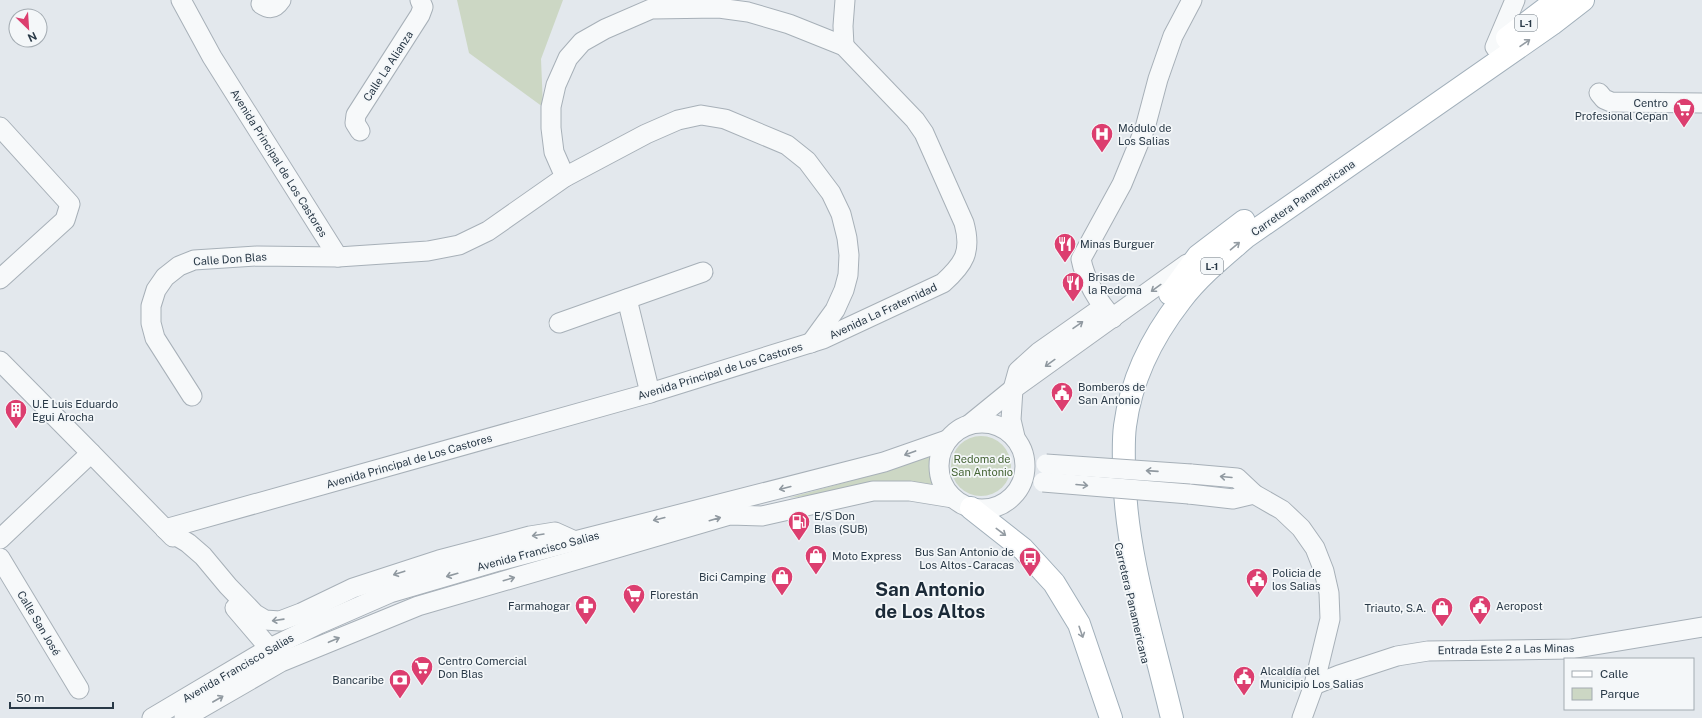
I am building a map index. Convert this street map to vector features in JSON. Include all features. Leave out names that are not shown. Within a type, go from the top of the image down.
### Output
[{"type":"main road","name":"Carretera Panamericana","points":[[1158,718],[1119,553],[1109,497],[1110,447],[1119,390],[1132,356],[1171,293],[1198,256],[1237,226],[1495,47],[1557,0]]},
{"type":"main road","name":"Carretera Panamericana","points":[[1172,718],[1132,554],[1125,503],[1125,426],[1132,394],[1142,362],[1181,299],[1215,264],[1246,237],[1552,24],[1583,0]]},
{"type":"main road","points":[[962,503],[1023,549],[1054,583],[1078,624],[1111,718]]},
{"type":"main road","name":"L-1","points":[[1166,692],[1180,718]]},
{"type":"street","name":"Avenida Principal de Los Castores","points":[[165,529],[650,393],[811,343],[836,310],[848,275],[849,255],[847,238],[841,214],[831,193],[807,161],[787,146],[725,119],[701,116],[678,120],[646,134],[565,177],[488,230],[459,245],[428,251],[338,257],[212,57],[181,0]]},
{"type":"street","points":[[261,4],[268,8],[273,8],[277,6],[281,0]]},
{"type":"street","name":"Calle La Alianza","points":[[360,131],[355,123],[356,115],[420,15],[423,7],[420,0]]},
{"type":"street","points":[[844,0],[844,46]]},
{"type":"street","points":[[1108,312],[1083,269],[1081,258],[1122,184],[1145,128],[1158,79],[1173,36],[1192,0]]},
{"type":"street","points":[[1495,47],[1515,0]]},
{"type":"street","name":"Avenida La Fraternidad","points":[[565,177],[554,152],[551,106],[556,85],[568,58],[582,42],[653,4],[719,8],[748,12],[789,24],[844,46],[915,120],[924,134],[964,223],[968,238],[966,255],[956,271],[943,283],[823,340],[811,343]]},
{"type":"street","points":[[1599,93],[1604,99],[1611,102],[1702,103]]},
{"type":"street","points":[[0,127],[70,204],[65,220],[0,279]]},
{"type":"street","name":"Calle Don Blas","points":[[192,396],[155,338],[151,323],[151,306],[156,290],[165,277],[179,266],[194,260],[257,256],[338,257]]},
{"type":"street","points":[[1198,256],[1108,312],[970,424],[957,430],[947,440],[941,451],[938,464],[940,477],[945,488],[962,503],[988,508],[1004,503],[1017,491],[1044,473],[1191,474],[1237,478],[1254,494],[1282,510],[1301,528],[1315,548],[1324,571],[1329,593],[1330,619],[1314,685],[1302,718]]},
{"type":"street","points":[[559,323],[703,272]]},
{"type":"street","points":[[627,299],[650,393]]},
{"type":"street","points":[[0,361],[165,529],[281,662]]},
{"type":"street","points":[[1013,389],[1011,420],[1015,437],[1025,458],[1024,475],[1017,491]]},
{"type":"street","points":[[970,424],[986,422],[1002,427],[1015,437]]},
{"type":"street","name":"Avenida Francisco Salias","points":[[152,718],[270,648],[319,624],[390,593],[499,561],[884,462],[947,440]]},
{"type":"street","points":[[0,539],[91,453]]},
{"type":"street","points":[[1025,458],[1044,473],[1234,499],[1254,494]]},
{"type":"street","name":"Avenida Francisco Salias","points":[[184,718],[281,662],[418,606],[730,515],[762,516],[873,491],[910,491],[962,503]]},
{"type":"street","points":[[165,529],[188,543],[203,556],[228,586],[255,614],[264,620],[280,621],[301,613],[353,588],[439,560],[530,536],[554,532],[575,541]]},
{"type":"street","name":"Calle San José","points":[[0,558],[79,689]]},
{"type":"street","name":"Entrada Este 2 a Las Minas","points":[[1314,685],[1339,674],[1397,656],[1428,651],[1571,649],[1702,627]]},
{"type":"green space","points":[[457,0],[563,0],[541,59],[543,107],[469,53]]},
{"type":"green space","name":"Redoma de San Antonio","points":[[981,436],[998,441],[1006,449],[1011,466],[1006,483],[998,491],[981,496],[964,491],[956,483],[951,466],[956,449],[964,441]]},
{"type":"green space","points":[[934,448],[931,476],[936,488],[832,493],[788,498],[869,476],[897,466]]},
{"type":"place","name":"Centro Profesional Cepan","points":[[1684,128]]},
{"type":"place","name":"Módulo de Los Salias","points":[[1102,154]]},
{"type":"place","name":"Minas Burguer","points":[[1065,264]]},
{"type":"place","name":"Brisas de la Redoma","points":[[1073,302]]},
{"type":"place","name":"Bomberos de San Antonio","points":[[1062,412]]},
{"type":"place","name":"U.E Luis Eduardo Egui Arocha","points":[[16,430]]},
{"type":"place","name":"E/S Don Blas (SUB)","points":[[799,542]]},
{"type":"place","name":"Moto Express","points":[[816,576]]},
{"type":"place","name":"Bus San Antonio de Los Altos - Caracas","points":[[1030,578]]},
{"type":"place","name":"Bici Camping","points":[[782,596]]},
{"type":"place","name":"Policia de los Salias","points":[[1257,598]]},
{"type":"place","name":"Florestán","points":[[634,614]]},
{"type":"place","name":"Farmahogar","points":[[586,626]]},
{"type":"place","name":"Aeropost","points":[[1480,626]]},
{"type":"place","name":"Triauto, S.A.","points":[[1442,628]]},
{"type":"place","name":"Centro Comercial Don Blas","points":[[422,686]]},
{"type":"place","name":"Alcaldía del Municipio Los Salias","points":[[1244,696]]},
{"type":"place","name":"Bancaribe","points":[[400,700]]},
{"type":"district","name":"San Antonio de Los Altos","points":[[930,600]]}]
